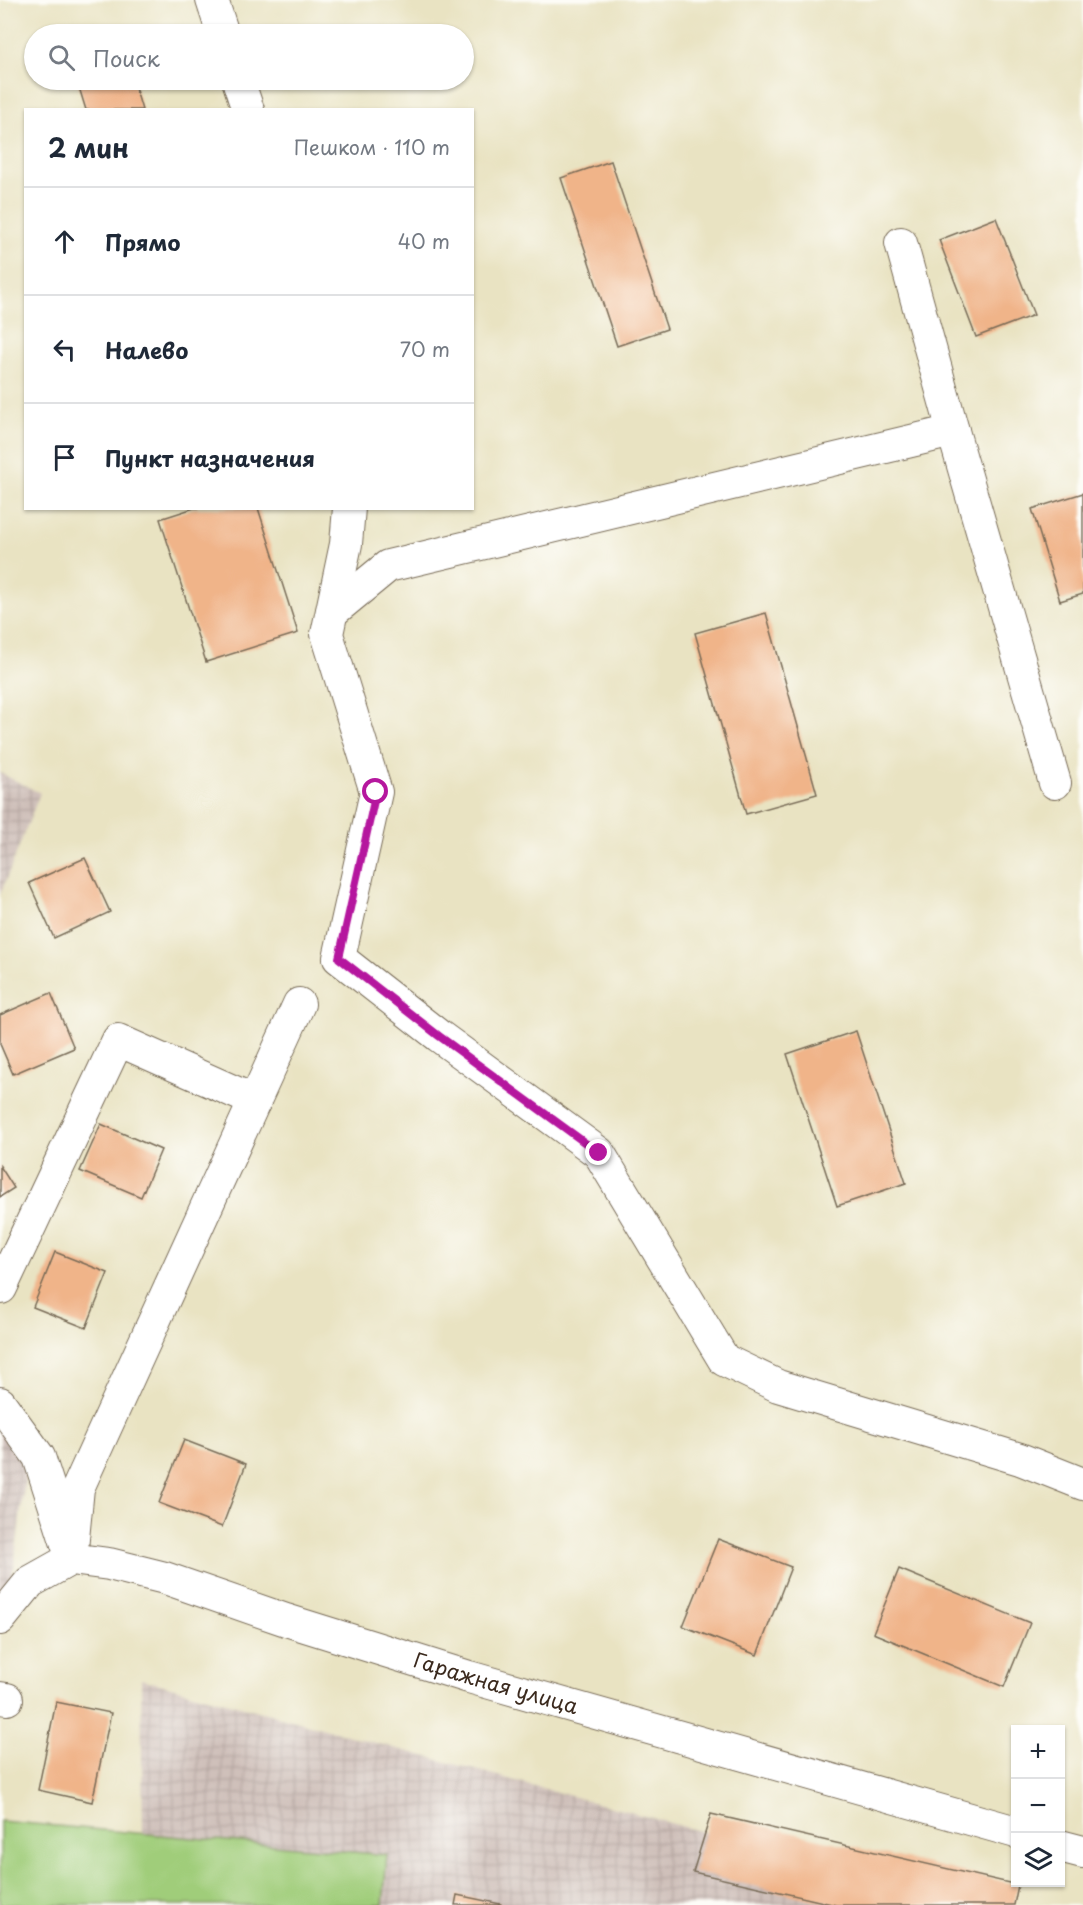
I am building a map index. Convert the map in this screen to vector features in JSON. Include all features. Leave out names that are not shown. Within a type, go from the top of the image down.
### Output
[{"type":"street","points":[[212,0],[220,24]]},
{"type":"street","points":[[241,90],[247,108]]},
{"type":"street","points":[[901,243],[1054,783]]},
{"type":"street","points":[[332,612],[388,566],[953,431]]},
{"type":"street","points":[[349,510],[346,544],[327,634],[376,792],[339,958],[439,1036],[599,1153],[724,1360],[778,1386],[1020,1459],[1083,1484]]},
{"type":"street","points":[[71,1559],[78,1488],[299,1004]]},
{"type":"street","points":[[1,1288],[118,1040],[255,1101]]},
{"type":"street","points":[[0,1403],[39,1457],[71,1559]]},
{"type":"street","points":[[0,1619],[21,1582],[71,1559]]},
{"type":"street","name":"Гаражная улица","points":[[71,1559],[109,1564],[165,1578],[286,1620],[469,1677],[1011,1831]]},
{"type":"street","points":[[1065,1847],[1083,1852]]},
{"type":"shaded area","points":[[0,773],[40,793],[0,895]]},
{"type":"shaded area","points":[[0,1411],[29,1448],[10,1596],[0,1606]]},
{"type":"shaded area","points":[[141,1679],[971,1905],[383,1905],[386,1855],[143,1833]]},
{"type":"green space","points":[[0,1821],[387,1855],[383,1905],[0,1905]]},
{"type":"building","points":[[80,90],[136,90],[141,108],[85,108]]},
{"type":"building","points":[[611,161],[667,329],[617,346],[561,178]]},
{"type":"building","points":[[996,218],[1034,315],[976,337],[939,240]]},
{"type":"building","points":[[1083,493],[1083,594],[1060,601],[1032,509]]},
{"type":"building","points":[[188,510],[259,510],[298,633],[206,662],[160,519]]},
{"type":"building","points":[[766,613],[817,794],[746,814],[695,633]]},
{"type":"building","points":[[85,858],[110,912],[54,938],[29,883]]},
{"type":"building","points":[[51,993],[74,1048],[13,1074],[0,1044],[0,1015]]},
{"type":"building","points":[[856,1031],[906,1183],[837,1206],[787,1054]]},
{"type":"building","points":[[101,1124],[161,1150],[141,1197],[80,1171]]},
{"type":"building","points":[[0,1166],[14,1188],[0,1197]]},
{"type":"building","points":[[55,1252],[108,1273],[86,1328],[33,1307]]},
{"type":"building","points":[[184,1440],[246,1464],[222,1527],[159,1503]]},
{"type":"building","points":[[718,1539],[791,1567],[757,1655],[683,1626]]},
{"type":"building","points":[[899,1569],[1030,1623],[1004,1687],[873,1633]]},
{"type":"building","points":[[56,1702],[111,1713],[92,1802],[38,1790]]},
{"type":"building","points":[[711,1814],[1011,1883],[1011,1887],[1018,1887],[1014,1905],[836,1905],[693,1872]]},
{"type":"building","points":[[457,1895],[501,1904],[501,1905],[455,1905]]},
{"type":"route","points":[[376,792],[339,958],[439,1036],[599,1153]]}]
